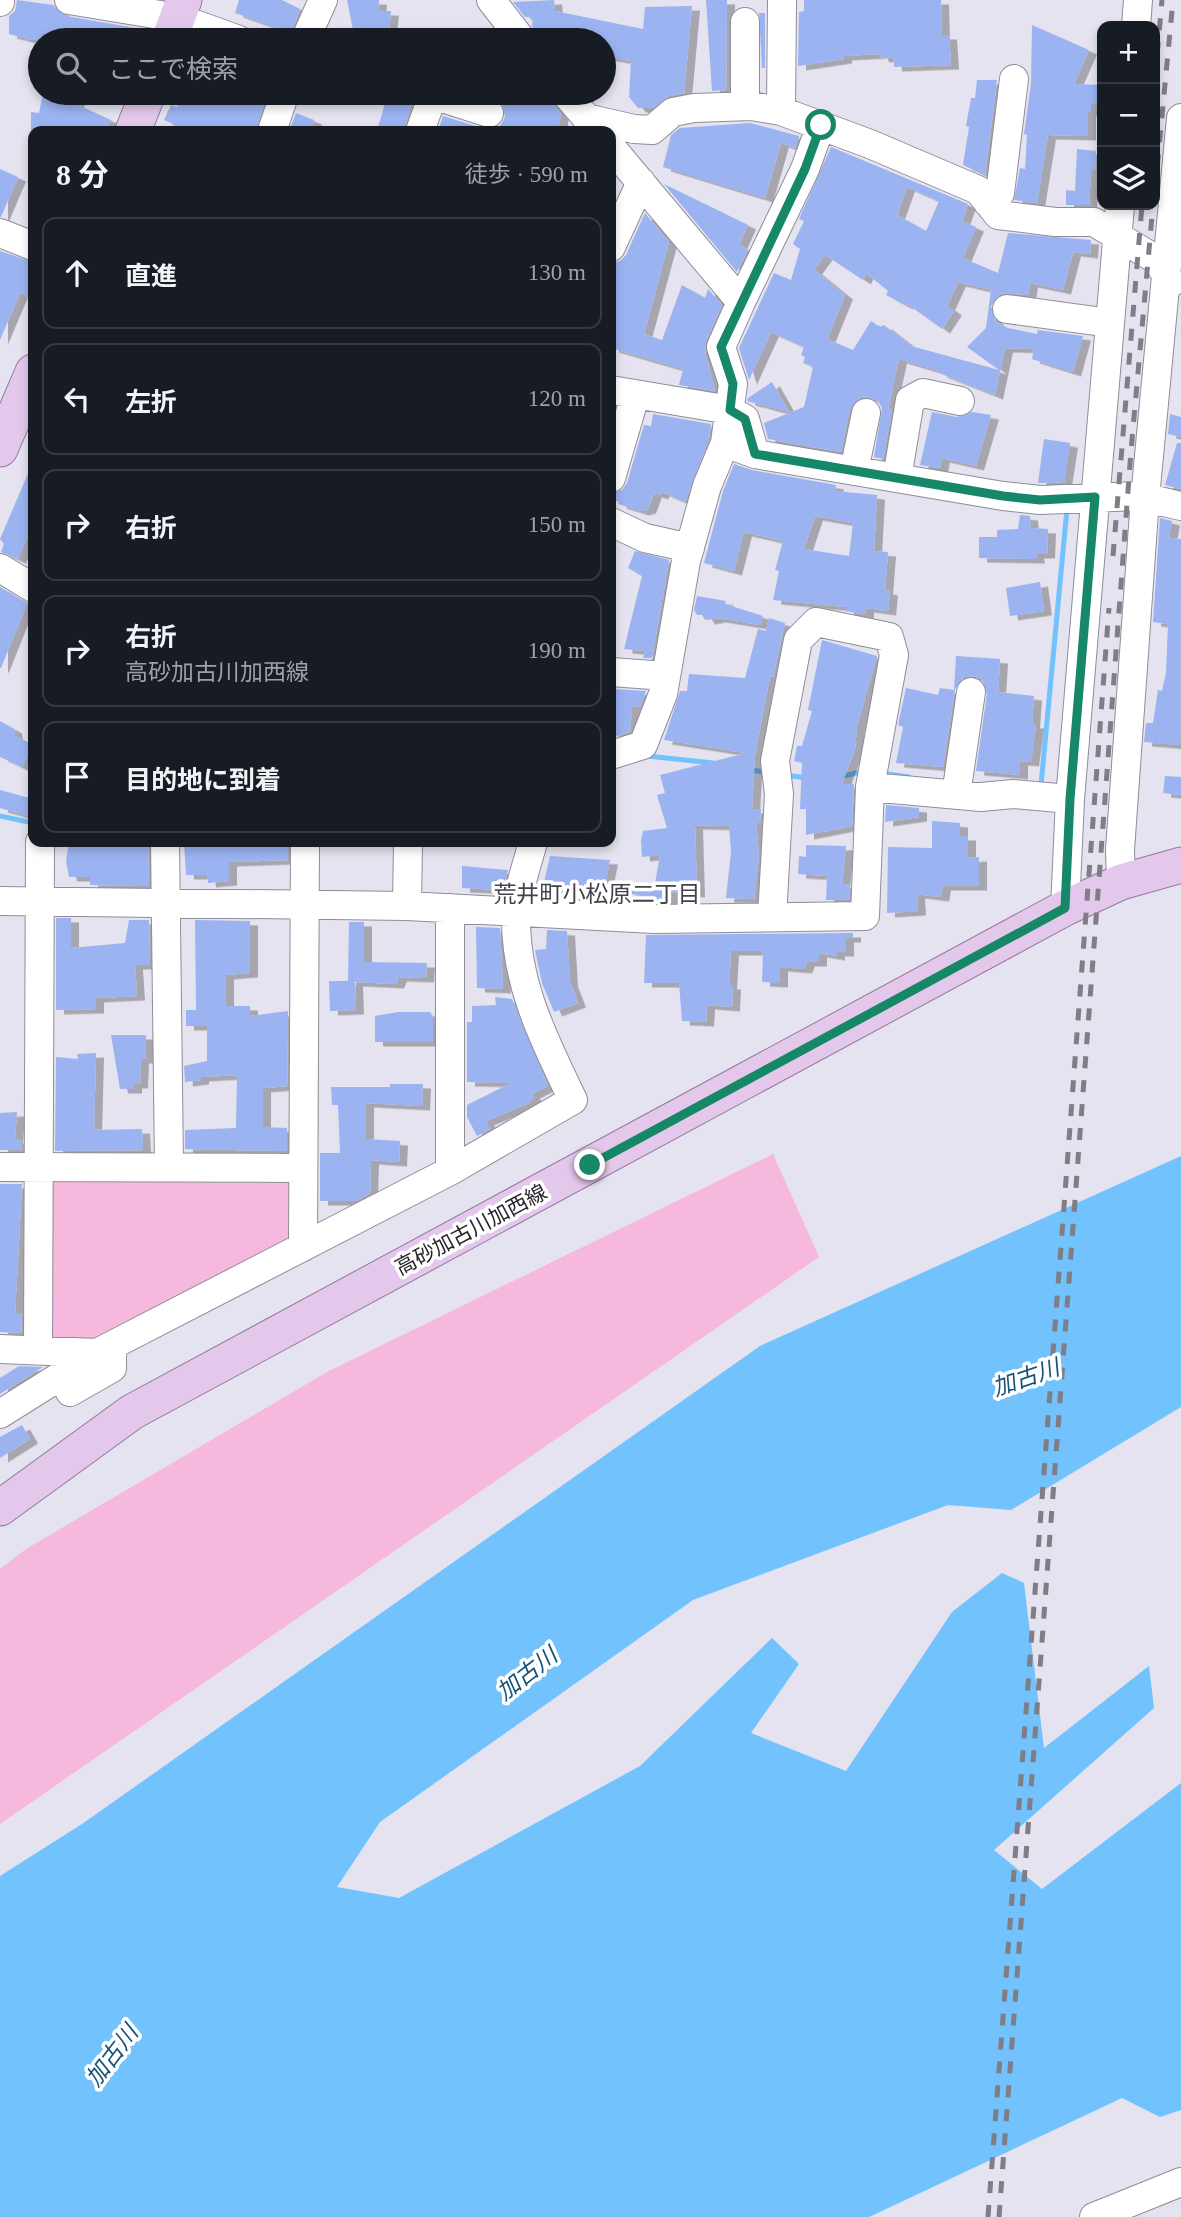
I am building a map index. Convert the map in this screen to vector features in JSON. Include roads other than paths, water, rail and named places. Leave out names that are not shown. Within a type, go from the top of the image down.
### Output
[{"type":"main road","points":[[135,126],[143,105]]},
{"type":"main road","points":[[0,449],[28,384]]},
{"type":"main road","name":"高砂加古川加西線","points":[[0,1508],[131,1412],[1065,908],[1121,882],[1181,864]]},
{"type":"street","points":[[69,0],[177,20],[202,28]]},
{"type":"street","points":[[311,28],[323,0]]},
{"type":"street","points":[[491,0],[513,28]]},
{"type":"street","points":[[781,111],[782,0]]},
{"type":"street","points":[[1136,21],[1138,0]]},
{"type":"street","points":[[745,22],[745,106]]},
{"type":"street","points":[[988,203],[1000,193],[1018,98]]},
{"type":"street","points":[[274,126],[281,105]]},
{"type":"street","points":[[422,126],[429,105]]},
{"type":"street","points":[[464,105],[489,113]]},
{"type":"street","points":[[573,105],[587,126]]},
{"type":"street","points":[[616,128],[652,130],[673,112],[745,106],[781,111],[978,190],[998,215],[1055,222],[1094,222],[1157,260],[1173,285]]},
{"type":"street","points":[[1121,882],[1120,837],[1145,498],[1173,285],[1181,118]]},
{"type":"street","points":[[616,753],[643,745],[663,694],[690,548],[707,486],[724,443],[730,410],[733,384],[721,347],[805,169],[821,125]]},
{"type":"street","points":[[616,153],[741,302]]},
{"type":"street","points":[[616,236],[641,182]]},
{"type":"street","points":[[1065,908],[1070,799],[1119,210]]},
{"type":"street","points":[[0,233],[28,244]]},
{"type":"street","points":[[1007,309],[1110,323]]},
{"type":"street","points":[[616,445],[623,393],[730,410],[745,419],[755,454]]},
{"type":"street","points":[[897,478],[910,400],[923,393],[960,401]]},
{"type":"street","points":[[854,471],[866,413]]},
{"type":"street","points":[[724,443],[755,454],[1040,500],[1145,498],[1181,506]]},
{"type":"street","points":[[616,524],[645,538],[690,548]]},
{"type":"street","points":[[0,568],[28,585]]},
{"type":"street","points":[[0,901],[407,906],[654,919],[865,916],[870,787],[894,655],[889,637],[816,622],[799,640],[775,761],[779,794],[772,917]]},
{"type":"street","points":[[616,672],[666,676]]},
{"type":"street","points":[[956,795],[971,692]]},
{"type":"street","points":[[870,787],[981,797],[1013,794],[1070,799]]},
{"type":"street","points":[[38,1348],[40,847]]},
{"type":"street","points":[[165,847],[169,1166]]},
{"type":"street","points":[[303,1247],[305,847]]},
{"type":"street","points":[[407,906],[408,847]]},
{"type":"street","points":[[0,1414],[105,1350],[450,1171],[573,1100],[531,1011],[519,966],[516,913],[532,847]]},
{"type":"street","points":[[450,908],[450,1171]]},
{"type":"street","points":[[0,1167],[303,1168]]},
{"type":"street","points":[[0,1349],[105,1350]]},
{"type":"street","points":[[0,1433],[112,1368],[105,1350]]},
{"type":"street","points":[[1094,2217],[1181,2182]]},
{"type":"water","name":"加古川","points":[[1181,1156],[1181,1407],[1011,1510],[948,1505],[693,1600],[380,1822],[337,1887],[399,1898],[640,1766],[772,1638],[799,1664],[751,1733],[846,1771],[952,1612],[1002,1573],[1024,1583],[1044,1748],[1149,1666],[1154,1708],[994,1850],[1042,1889],[1181,1783],[1181,2110],[1160,2117],[1122,2098],[869,2217],[0,2217],[0,1876],[82,1824],[760,1346]]},
{"type":"waterway","points":[[1037,785],[1041,785],[1067,509]]},
{"type":"waterway","points":[[647,756],[713,763]]},
{"type":"waterway","points":[[747,769],[769,773]]},
{"type":"waterway","points":[[840,777],[864,771]]},
{"type":"waterway","points":[[881,773],[909,777]]},
{"type":"waterway","points":[[785,775],[807,778]]},
{"type":"waterway","points":[[0,816],[28,822]]},
{"type":"railway","points":[[1160,22],[1162,0]]},
{"type":"railway","points":[[1159,147],[1173,0]]},
{"type":"railway","points":[[1113,556],[1142,210]]},
{"type":"railway","points":[[999,2217],[1131,451],[1153,210]]},
{"type":"railway","points":[[988,2217],[1109,608]]},
{"type":"district","name":"荒井町小松原二丁目","points":[[597,894]]}]
